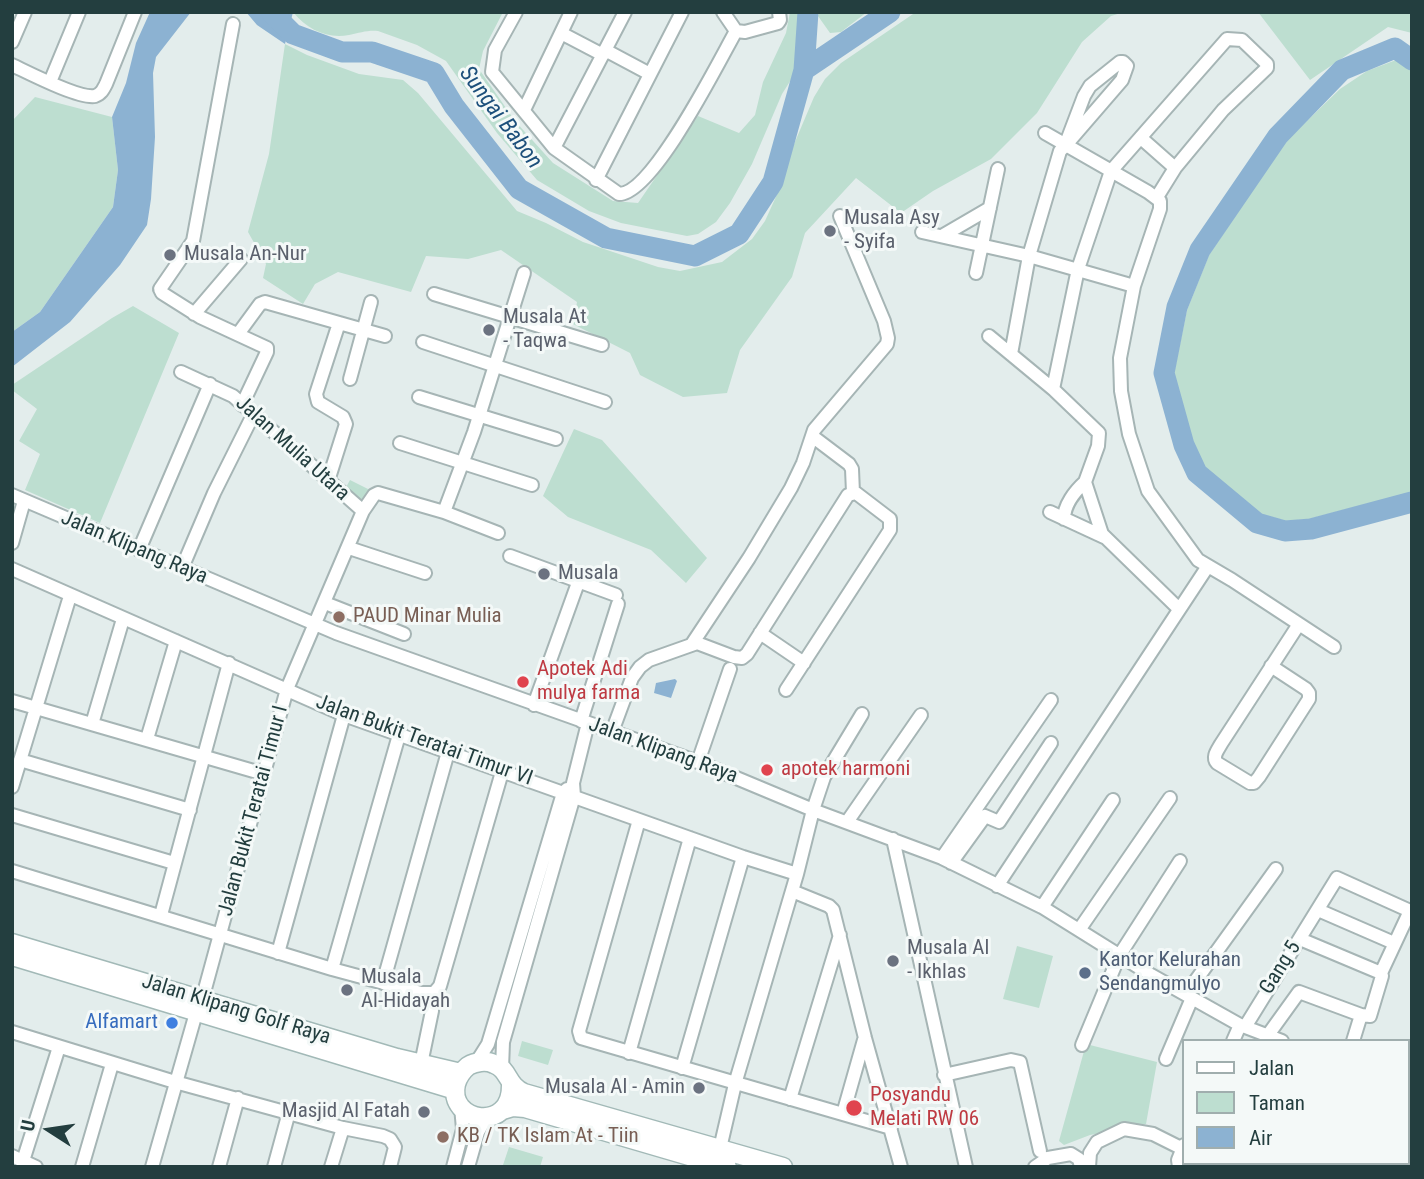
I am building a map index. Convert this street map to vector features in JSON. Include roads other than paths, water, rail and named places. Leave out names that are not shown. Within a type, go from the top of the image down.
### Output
[{"type":"main road","name":"Jalan Klipang Golf Raya","points":[[12,943],[199,1007]]},
{"type":"main road","name":"Jalan Klipang Golf Raya","points":[[12,956],[260,1025],[421,1064],[469,1068]]},
{"type":"main road","name":"Jalan Klipang Golf Raya","points":[[260,1025],[458,1099]]},
{"type":"main road","points":[[721,1160],[524,1093],[494,1064],[469,1068],[458,1099],[477,1117],[519,1107],[721,1160],[783,1167]]},
{"type":"main road","points":[[494,1114],[511,1094],[506,1077]]},
{"type":"street","points":[[12,42],[24,12]]},
{"type":"street","points":[[50,82],[79,12]]},
{"type":"street","points":[[12,65],[70,91],[93,96],[102,92],[135,12]]},
{"type":"street","points":[[516,12],[495,50],[492,72],[554,148],[619,194],[631,192],[667,150],[736,31]]},
{"type":"street","points":[[524,110],[572,12]]},
{"type":"street","points":[[554,148],[625,12]]},
{"type":"street","points":[[596,180],[682,12]]},
{"type":"street","points":[[723,12],[736,31],[745,32],[778,23],[779,12]]},
{"type":"street","points":[[233,24],[195,234],[160,289],[194,314],[265,346],[268,350],[242,405]]},
{"type":"street","points":[[561,33],[650,74]]},
{"type":"street","points":[[1052,389],[1078,269],[1111,171],[1227,39],[1242,40],[1267,64],[1267,68],[1234,97],[1175,168],[1157,197]]},
{"type":"street","points":[[1011,354],[1030,256],[1060,151],[1065,146],[1122,80],[1126,66],[1123,62],[1090,86],[1065,146]]},
{"type":"street","points":[[1045,133],[1160,201],[1160,209],[1135,286],[1120,358],[1121,391],[1129,434],[1148,491],[1191,551],[1208,566],[1334,647]]},
{"type":"street","points":[[1141,138],[1175,168]]},
{"type":"street","points":[[976,273],[998,169]]},
{"type":"street","points":[[942,236],[990,208]]},
{"type":"street","points":[[692,643],[749,558],[791,488],[822,418],[887,344],[884,321],[840,216]]},
{"type":"street","points":[[922,232],[1030,256],[1135,286]]},
{"type":"street","points":[[194,314],[241,259]]},
{"type":"street","points":[[498,533],[444,512],[479,414],[524,272]]},
{"type":"street","points":[[434,294],[601,345]]},
{"type":"street","points":[[238,334],[260,304],[265,302],[385,336]]},
{"type":"street","points":[[350,379],[371,302]]},
{"type":"street","points":[[328,481],[342,441],[345,420],[318,402],[316,394],[339,323]]},
{"type":"street","points":[[989,336],[1099,433],[1098,446],[1085,482],[1070,500],[1064,511],[1064,519]]},
{"type":"street","points":[[423,342],[605,402]]},
{"type":"street","name":"Jalan Mulia Utara","points":[[181,372],[229,392],[363,511]]},
{"type":"street","points":[[139,551],[210,384]]},
{"type":"street","points":[[419,397],[556,439]]},
{"type":"street","points":[[182,569],[214,492],[253,415]]},
{"type":"street","points":[[812,436],[849,464],[852,469],[853,493]]},
{"type":"street","points":[[400,443],[532,485]]},
{"type":"street","points":[[1085,482],[1104,537]]},
{"type":"street","name":"Jalan Bukit Teratai Timur I","points":[[152,1167],[220,934],[287,689],[363,511],[376,493],[444,512]]},
{"type":"street","name":"Jalan Klipang Raya","points":[[12,495],[314,624],[698,762],[946,861],[1042,908],[1119,956],[1242,1026],[1277,1039]]},
{"type":"street","points":[[612,732],[632,678],[649,660],[692,643],[704,644],[743,658],[848,495],[861,495],[890,519],[890,530],[786,690]]},
{"type":"street","points":[[12,543],[24,501]]},
{"type":"street","points":[[1050,512],[1104,537],[1179,609]]},
{"type":"street","points":[[349,548],[425,573]]},
{"type":"street","points":[[469,1068],[488,1044],[573,783],[584,722],[617,599],[579,580],[510,556]]},
{"type":"street","points":[[997,886],[1208,566]]},
{"type":"street","name":"Jalan Bukit Teratai Timur VI","points":[[12,569],[344,715],[797,874]]},
{"type":"street","points":[[534,705],[579,580]]},
{"type":"street","points":[[12,787],[70,596]]},
{"type":"street","points":[[325,603],[404,634]]},
{"type":"street","points":[[92,724],[123,619]]},
{"type":"street","points":[[1271,666],[1306,688],[1310,699],[1259,777],[1250,783],[1217,764],[1215,756],[1271,666],[1298,624]]},
{"type":"street","points":[[760,632],[804,663]]},
{"type":"street","points":[[147,739],[176,641]]},
{"type":"street","points":[[160,915],[229,663]]},
{"type":"street","points":[[698,762],[730,670]]},
{"type":"street","points":[[946,861],[1051,700]]},
{"type":"street","points":[[12,701],[264,774]]},
{"type":"street","points":[[721,1160],[736,1084],[813,810],[824,777],[862,714]]},
{"type":"street","points":[[278,953],[344,715]]},
{"type":"street","points":[[847,822],[921,715]]},
{"type":"street","points":[[332,969],[399,735]]},
{"type":"street","points":[[946,861],[985,816],[999,822],[1051,743]]},
{"type":"street","points":[[383,983],[448,752]]},
{"type":"street","points":[[20,760],[190,810]]},
{"type":"street","points":[[421,1064],[435,992],[502,772]]},
{"type":"street","points":[[506,1077],[503,1042],[568,794]]},
{"type":"street","points":[[1079,930],[1170,798]]},
{"type":"street","points":[[1042,908],[1113,800]]},
{"type":"street","points":[[12,816],[174,863]]},
{"type":"street","points":[[639,820],[579,1033],[583,1039],[891,1128]]},
{"type":"street","points":[[629,1053],[690,838]]},
{"type":"street","points":[[893,839],[966,1167]]},
{"type":"street","points":[[682,1068],[743,857]]},
{"type":"street","points":[[1082,1045],[1119,956],[1180,861]]},
{"type":"street","points":[[1166,1059],[1189,996],[1276,869]]},
{"type":"street","points":[[12,872],[332,969],[421,993],[435,992]]},
{"type":"street","name":"Gang 5","points":[[1234,1039],[1300,939],[1336,878],[1408,910],[1394,943]]},
{"type":"street","points":[[792,891],[831,907],[901,1167]]},
{"type":"street","points":[[1268,1035],[1299,992],[1370,1016],[1381,973],[1394,943],[1318,910]]},
{"type":"street","points":[[790,1099],[840,935]]},
{"type":"street","points":[[1300,939],[1381,973]]},
{"type":"street","points":[[1354,1039],[1361,1015]]},
{"type":"street","points":[[12,1032],[175,1082],[390,1139],[395,1147],[390,1167]]},
{"type":"street","points":[[843,1114],[865,1038]]},
{"type":"street","points":[[36,1167],[18,1159],[59,1047]]},
{"type":"street","points":[[944,1075],[1011,1060],[1020,1062],[1040,1151]]},
{"type":"street","points":[[82,1167],[112,1064]]},
{"type":"street","points":[[219,1167],[238,1098]]},
{"type":"street","points":[[453,1167],[463,1129],[458,1099]]},
{"type":"street","points":[[274,1167],[289,1112]]},
{"type":"street","points":[[471,1166],[478,1132],[494,1114]]},
{"type":"street","points":[[331,1167],[343,1128]]},
{"type":"street","points":[[1089,1167],[1090,1153],[1097,1142],[1124,1129],[1153,1134],[1182,1147]]},
{"type":"street","points":[[1035,1167],[1048,1158],[1071,1154],[1079,1159],[1081,1167]]},
{"type":"water","points":[[150,12],[191,12],[156,57],[153,73],[155,137],[147,225],[120,265],[70,322],[12,367],[12,332],[40,312],[113,207],[118,170],[112,117],[126,83],[136,43]]},
{"type":"water","points":[[246,12],[293,12],[285,44],[257,25]]},
{"type":"water","points":[[675,679],[677,681],[671,698],[654,693],[656,683]]},
{"type":"waterway","name":"Sungai Babon","points":[[271,12],[293,34],[342,52],[372,52],[434,73],[454,106],[519,189],[606,238],[695,256],[739,234],[773,182],[804,70],[890,12]]},
{"type":"waterway","points":[[804,70],[808,12]]},
{"type":"waterway","points":[[1412,60],[1395,48],[1342,70],[1278,136],[1200,250],[1177,307],[1164,373],[1184,445],[1197,473],[1257,523],[1285,531],[1311,529],[1412,502]]},
{"type":"place","name":"Musala Asy - Syifa","points":[[830,231]]},
{"type":"place","name":"Musala An-Nur","points":[[170,255]]},
{"type":"place","name":"Musala At - Taqwa","points":[[489,330]]},
{"type":"place","name":"Musala","points":[[544,574]]},
{"type":"place","name":"PAUD Minar Mulia","points":[[339,617]]},
{"type":"place","name":"Apotek Adi mulya farma","points":[[523,682]]},
{"type":"place","name":"apotek harmoni","points":[[767,770]]},
{"type":"place","name":"Musala Al - Ikhlas","points":[[893,961]]},
{"type":"place","name":"Kantor Kelurahan Sendangmulyo","points":[[1085,973]]},
{"type":"place","name":"Musala Al-Hidayah","points":[[347,990]]},
{"type":"place","name":"Alfamart","points":[[172,1023]]},
{"type":"place","name":"Musala Al - Amin","points":[[699,1088]]},
{"type":"place","name":"Posyandu Melati RW 06","points":[[854,1108]]},
{"type":"place","name":"Masjid Al Fatah","points":[[424,1112]]},
{"type":"place","name":"KB / TK Islam At - Tiin","points":[[443,1137]]}]
